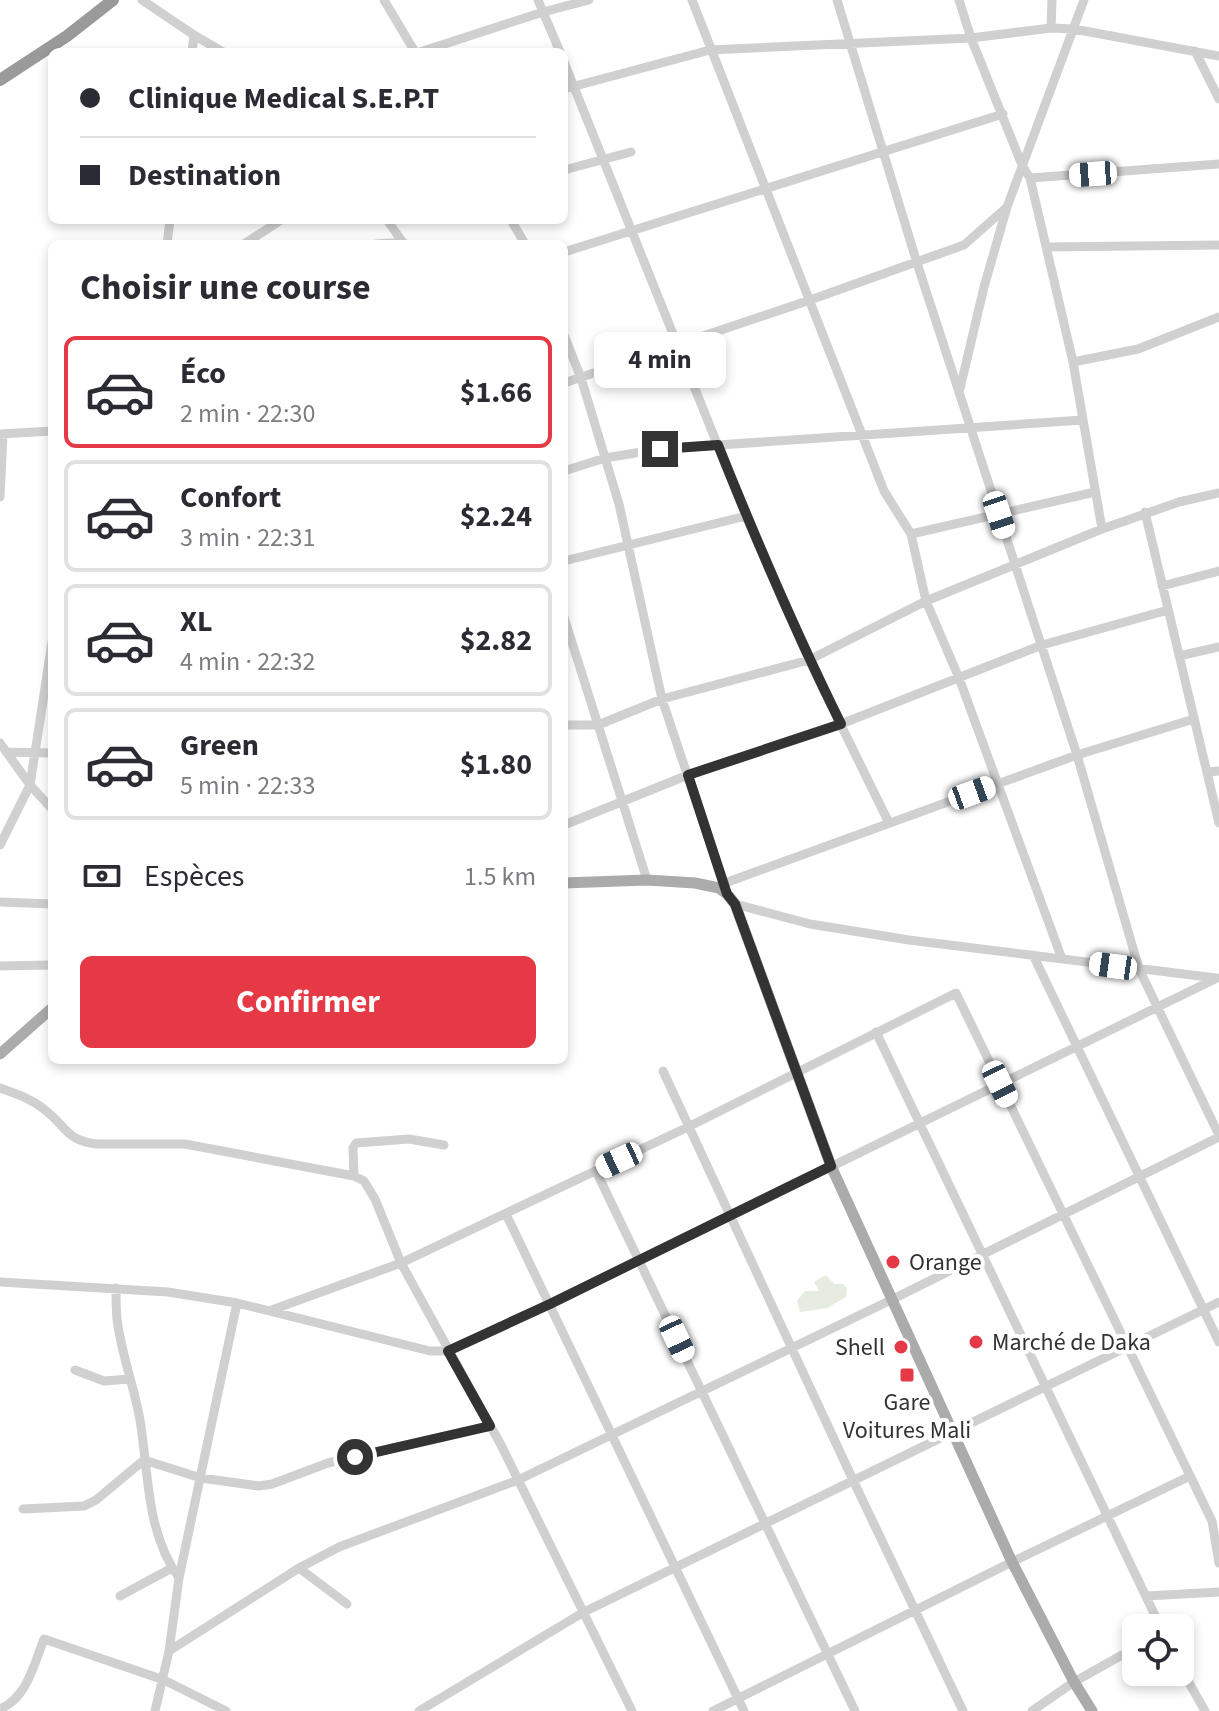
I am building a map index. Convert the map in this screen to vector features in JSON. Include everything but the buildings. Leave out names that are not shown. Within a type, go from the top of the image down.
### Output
[{"type":"highway","points":[[49,48],[113,0]]},
{"type":"highway","points":[[0,80],[48,48]]},
{"type":"main road","points":[[568,883],[647,880],[708,885],[729,894],[831,1166],[1012,1562],[1092,1711]]},
{"type":"main road","points":[[1,1053],[48,1012]]},
{"type":"street","points":[[142,0],[216,48]]},
{"type":"street","points":[[384,0],[415,48]]},
{"type":"street","points":[[538,0],[558,48]]},
{"type":"street","points":[[430,48],[589,0]]},
{"type":"street","points":[[692,0],[884,491],[911,534],[926,601],[999,783],[1062,959]]},
{"type":"street","points":[[169,1651],[299,1568],[339,1547],[518,1480],[891,1300],[1219,1136],[1139,969],[1077,755],[917,263],[837,0]]},
{"type":"street","points":[[959,0],[971,38],[1030,178],[1073,362],[1102,529]]},
{"type":"street","points":[[1051,28],[1052,0]]},
{"type":"street","points":[[959,394],[1007,207],[1084,0]]},
{"type":"street","points":[[889,823],[809,660],[746,516],[603,159],[569,87],[710,50],[971,38],[1051,28],[1074,29],[1219,56]]},
{"type":"street","points":[[192,48],[194,35]]},
{"type":"street","points":[[1195,51],[1219,99]]},
{"type":"street","points":[[568,251],[1003,114]]},
{"type":"street","points":[[568,169],[631,152]]},
{"type":"street","points":[[1030,178],[1219,164]]},
{"type":"street","points":[[568,382],[964,245],[1007,207]]},
{"type":"street","points":[[250,240],[275,224]]},
{"type":"street","points":[[1046,247],[1219,245]]},
{"type":"street","points":[[1073,362],[1138,349],[1219,317]]},
{"type":"street","points":[[568,345],[619,504],[662,699],[729,894]]},
{"type":"street","points":[[568,470],[605,458],[660,449],[1083,420]]},
{"type":"street","points":[[0,497],[2,434],[48,431]]},
{"type":"street","points":[[911,534],[1095,492]]},
{"type":"street","points":[[568,725],[598,725],[662,699],[809,660],[926,601],[1015,564],[1145,512],[1219,493]]},
{"type":"street","points":[[1145,512],[1219,823]]},
{"type":"street","points":[[568,560],[746,516]]},
{"type":"street","points":[[1162,586],[1219,571]]},
{"type":"street","points":[[568,823],[688,775],[841,724],[1042,645],[1168,610]]},
{"type":"street","points":[[568,630],[647,880]]},
{"type":"street","points":[[1179,656],[1219,647]]},
{"type":"street","points":[[0,845],[30,785],[48,670]]},
{"type":"street","points":[[729,894],[889,823],[1077,755],[1194,719]]},
{"type":"street","points":[[3,748],[48,753]]},
{"type":"street","points":[[3,748],[48,805]]},
{"type":"street","points":[[1207,772],[1219,771]]},
{"type":"street","points":[[729,894],[810,924],[909,940],[1218,978]]},
{"type":"street","points":[[0,902],[48,904]]},
{"type":"street","points":[[1033,955],[1219,1342]]},
{"type":"street","points":[[0,966],[48,965]]},
{"type":"street","points":[[0,1282],[168,1292],[237,1303],[430,1351],[448,1351],[1218,978]]},
{"type":"street","points":[[269,1311],[401,1263],[688,1127],[956,993],[1212,1521],[1219,1563]]},
{"type":"street","points":[[876,1032],[1154,1614]]},
{"type":"street","points":[[0,1038],[1,1053]]},
{"type":"street","points":[[663,1071],[963,1711]]},
{"type":"street","points":[[0,1088],[29,1099],[57,1121],[70,1136],[82,1142],[185,1144],[354,1176],[364,1181],[375,1199],[401,1263],[518,1480],[632,1711]]},
{"type":"street","points":[[354,1176],[353,1148],[356,1143],[409,1139],[444,1145]]},
{"type":"street","points":[[596,1171],[855,1711]]},
{"type":"street","points":[[506,1214],[744,1711]]},
{"type":"street","points":[[116,1288],[117,1320],[140,1420],[152,1520],[179,1578]]},
{"type":"street","points":[[419,1711],[584,1612],[1219,1302]]},
{"type":"street","points":[[155,1711],[164,1680],[179,1578],[237,1303]]},
{"type":"street","points":[[75,1370],[104,1381],[130,1379]]},
{"type":"street","points":[[144,1460],[201,1478],[259,1486],[328,1463],[490,1426]]},
{"type":"street","points":[[23,1509],[84,1506],[96,1500],[144,1460]]},
{"type":"street","points":[[713,1711],[1190,1476]]},
{"type":"street","points":[[120,1596],[172,1568]]},
{"type":"street","points":[[299,1568],[347,1604]]},
{"type":"street","points":[[1146,1596],[1219,1592]]},
{"type":"street","points":[[0,1709],[11,1705],[23,1690],[44,1639],[164,1680],[226,1711]]},
{"type":"street","points":[[1032,1711],[1074,1682],[1122,1655]]},
{"type":"street","points":[[1191,1686],[1205,1711]]},
{"type":"shaded area","points":[[826,1275],[834,1284],[843,1284],[847,1288],[846,1297],[827,1308],[800,1312],[797,1301],[805,1291],[819,1291],[814,1282]]},
{"type":"place","name":"Orange","points":[[893,1262]]},
{"type":"place","name":"Marché de Daka","points":[[976,1342]]},
{"type":"place","name":"Shell","points":[[901,1347]]},
{"type":"place","name":"Gare Voitures Mali","points":[[907,1375]]},
{"type":"route","points":[[355,1457],[490,1426],[448,1351],[831,1166],[735,904],[727,894],[688,775],[841,724],[809,660],[718,445],[660,449]]}]
